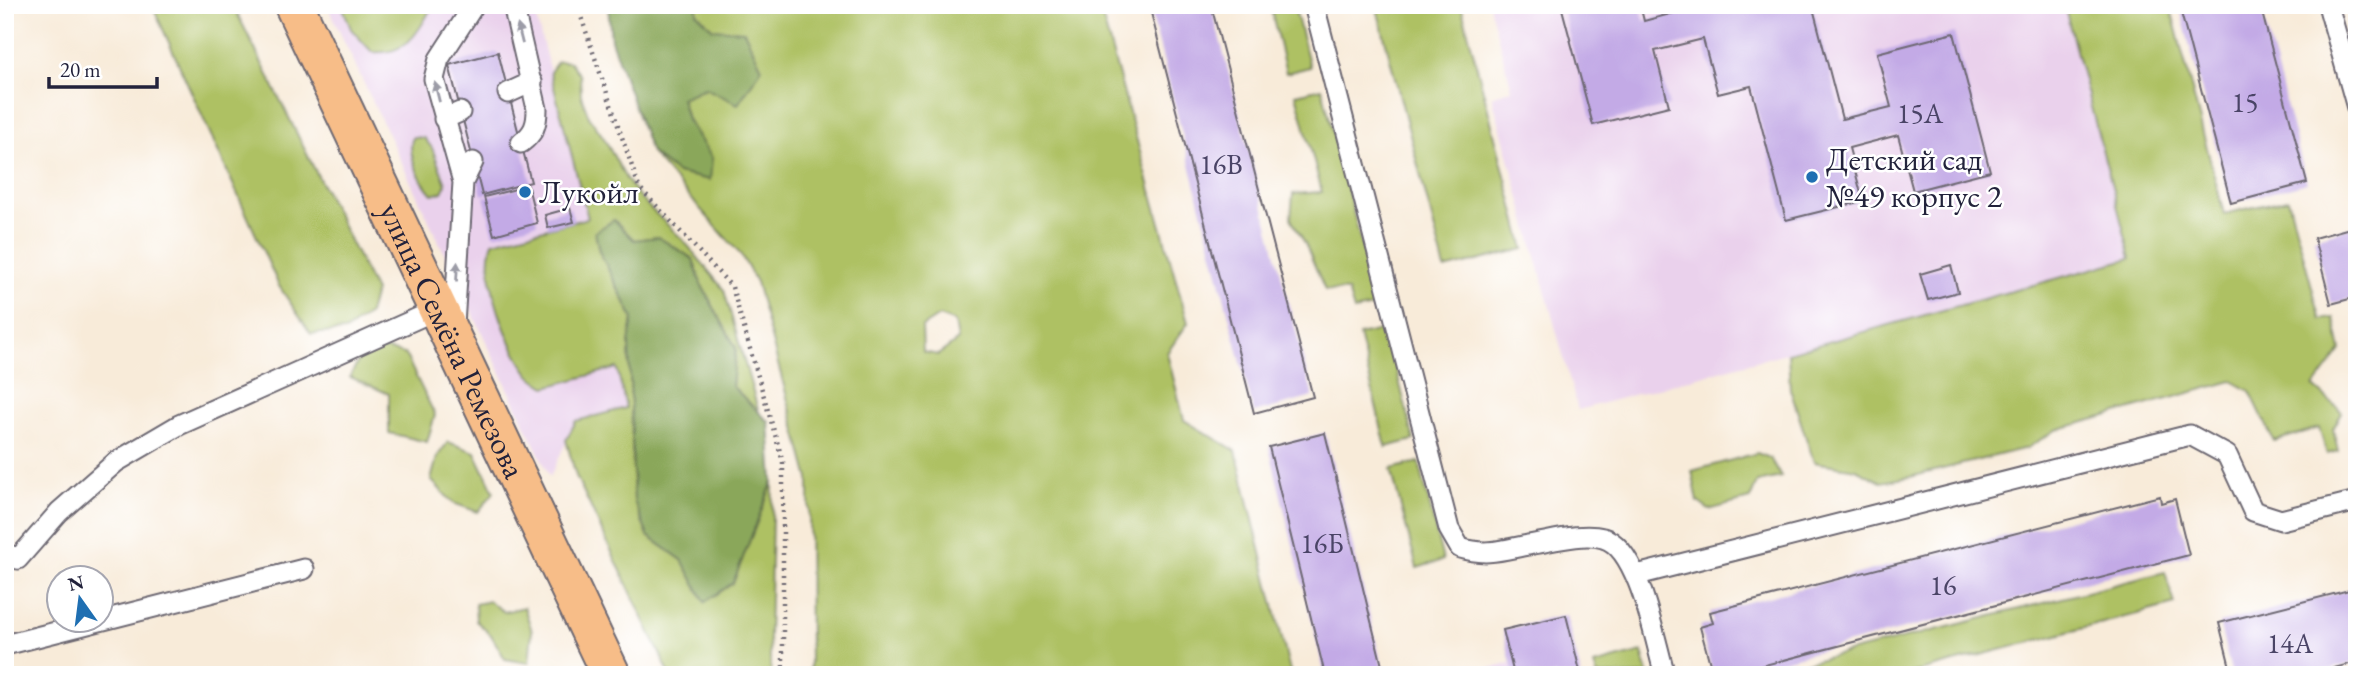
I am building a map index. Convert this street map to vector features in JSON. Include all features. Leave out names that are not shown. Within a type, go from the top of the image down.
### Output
[{"type":"main road","name":"улица Семёна Ремезова","points":[[294,5],[611,675]]},
{"type":"lane","points":[[5,553],[18,559],[58,512],[116,462],[179,425],[446,325],[463,182],[452,116],[434,79],[439,59],[474,5]]},
{"type":"lane","points":[[513,5],[537,109],[537,125],[521,143]]},
{"type":"lane","points":[[1314,5],[1449,528],[1460,548],[1479,554],[1572,537],[1604,538],[1625,554],[1637,575],[1665,675]]},
{"type":"lane","points":[[2328,5],[2357,108]]},
{"type":"lane","points":[[508,93],[532,82]]},
{"type":"lane","points":[[463,182],[473,162]]},
{"type":"lane","points":[[1637,575],[2190,435],[2227,455],[2253,511],[2281,520],[2357,500]]},
{"type":"lane","points":[[5,645],[304,569]]},
{"type":"path","points":[[577,5],[639,187],[732,287],[783,462],[783,675]]},
{"type":"shaded area","points":[[327,5],[533,5],[588,219],[494,242],[547,387],[617,368],[627,408],[576,421],[550,477]]},
{"type":"shaded area","name":"Детский сад №49 корпус 2","points":[[1489,5],[2064,5],[2131,258],[1578,410],[1492,96],[1512,89]]},
{"type":"shaded area","points":[[1511,663],[1514,675],[1461,675]]},
{"type":"green space","points":[[152,5],[233,5],[375,291],[369,314],[345,331],[311,334],[279,286]]},
{"type":"green space","points":[[342,5],[433,5],[417,33],[403,46],[395,50],[372,52],[351,29]]},
{"type":"green space","points":[[608,5],[697,5],[697,13],[713,29],[744,31],[762,68],[738,104],[705,88],[681,98],[687,120],[712,158],[710,180],[677,173],[651,153],[611,40]]},
{"type":"green space","points":[[697,5],[1099,5],[1188,323],[1167,353],[1184,420],[1236,451],[1291,675],[810,675],[809,479],[756,282],[741,255],[651,153],[677,173],[712,158],[687,119],[681,98],[705,88],[713,29],[697,13]],"holes":[[[939,316],[955,322],[958,340],[938,355],[923,352],[922,327]]]},
{"type":"green space","points":[[1270,5],[1294,5],[1310,67],[1286,73]]},
{"type":"green space","points":[[1376,5],[1461,5],[1524,249],[1445,269]]},
{"type":"green space","points":[[2064,5],[2170,5],[2224,214],[2288,199],[2321,320],[2334,318],[2341,350],[2314,387],[2342,412],[2333,429],[2338,451],[2327,454],[2319,428],[2274,441],[2250,391],[2232,381],[2056,430],[2027,448],[1910,477],[1881,482],[1856,469],[1814,462],[1790,389],[1788,353],[2131,258]]},
{"type":"green space","points":[[558,61],[570,62],[580,76],[581,95],[589,117],[604,138],[626,179],[641,199],[685,242],[724,290],[759,413],[732,386],[736,348],[701,284],[693,259],[658,237],[634,240],[614,220],[595,232],[599,251],[633,318],[629,344],[634,501],[648,536],[682,560],[733,583],[773,481],[769,638],[771,675],[670,675],[576,476],[566,440],[576,421],[626,408],[617,368],[546,387],[531,376],[521,361],[498,310],[490,273],[493,242],[588,218],[550,72]]},
{"type":"green space","points":[[1322,88],[1377,306],[1354,311],[1348,291],[1325,290],[1291,218],[1293,194],[1322,192],[1296,94]]},
{"type":"green space","points":[[413,137],[424,138],[432,148],[446,184],[442,192],[432,194],[423,182],[411,151]]},
{"type":"green space","points":[[614,220],[634,240],[658,237],[693,259],[701,284],[736,348],[732,386],[769,422],[773,481],[733,583],[705,602],[682,560],[648,536],[634,501],[629,344],[633,318],[599,251],[595,232]]},
{"type":"green space","points":[[1386,329],[1414,440],[1386,447],[1359,335]]},
{"type":"green space","points":[[384,349],[405,354],[435,415],[427,442],[389,433],[389,394],[350,377],[360,357]]},
{"type":"green space","points":[[448,442],[475,452],[494,492],[478,512],[453,503],[431,480],[437,457]]},
{"type":"green space","points":[[1757,453],[1770,458],[1781,477],[1757,482],[1750,499],[1709,510],[1698,502],[1692,471]]},
{"type":"green space","points":[[1419,462],[1443,560],[1417,568],[1391,469]]},
{"type":"green space","points":[[2165,572],[2175,604],[1905,675],[1758,675]]},
{"type":"green space","points":[[489,601],[504,612],[524,607],[532,631],[529,663],[505,659],[491,635],[476,621],[475,604]]},
{"type":"green space","points":[[1642,652],[1648,675],[1597,675],[1594,665]]},
{"type":"building","points":[[1149,5],[1211,5],[1313,397],[1254,413]]},
{"type":"building","points":[[1561,5],[1640,5],[1644,21],[1696,7],[1695,5],[1818,5],[1813,8],[1842,119],[1891,107],[1877,53],[1954,33],[1990,171],[1913,191],[1898,135],[1849,148],[1863,201],[1786,220],[1751,86],[1718,94],[1703,39],[1655,51],[1669,106],[1593,125]]},
{"type":"building","points":[[2179,5],[2260,5],[2307,183],[2231,203]]},
{"type":"building","points":[[498,52],[531,182],[482,195],[449,65]]},
{"type":"building","points":[[528,186],[537,223],[494,235],[484,197]]},
{"type":"building","points":[[570,208],[574,222],[548,228],[545,215]]},
{"type":"building","points":[[2357,226],[2357,297],[2331,304],[2314,238]]},
{"type":"building","points":[[1951,265],[1958,292],[1928,300],[1920,274]]},
{"type":"building","points":[[1325,433],[1383,670],[1363,675],[1325,675],[1269,447]]},
{"type":"building","points":[[2160,496],[2161,503],[2175,499],[2189,555],[1726,675],[1713,675],[1700,627],[1713,623],[1710,612]]},
{"type":"building","points":[[2357,588],[2357,662],[2308,675],[2232,675],[2219,623]]},
{"type":"building","points":[[1566,615],[1581,675],[1514,675],[1503,630]]},
{"type":"place","name":"Детский сад №49 корпус 2","points":[[1812,177]]},
{"type":"place","name":"Лукойл","points":[[525,192]]}]
